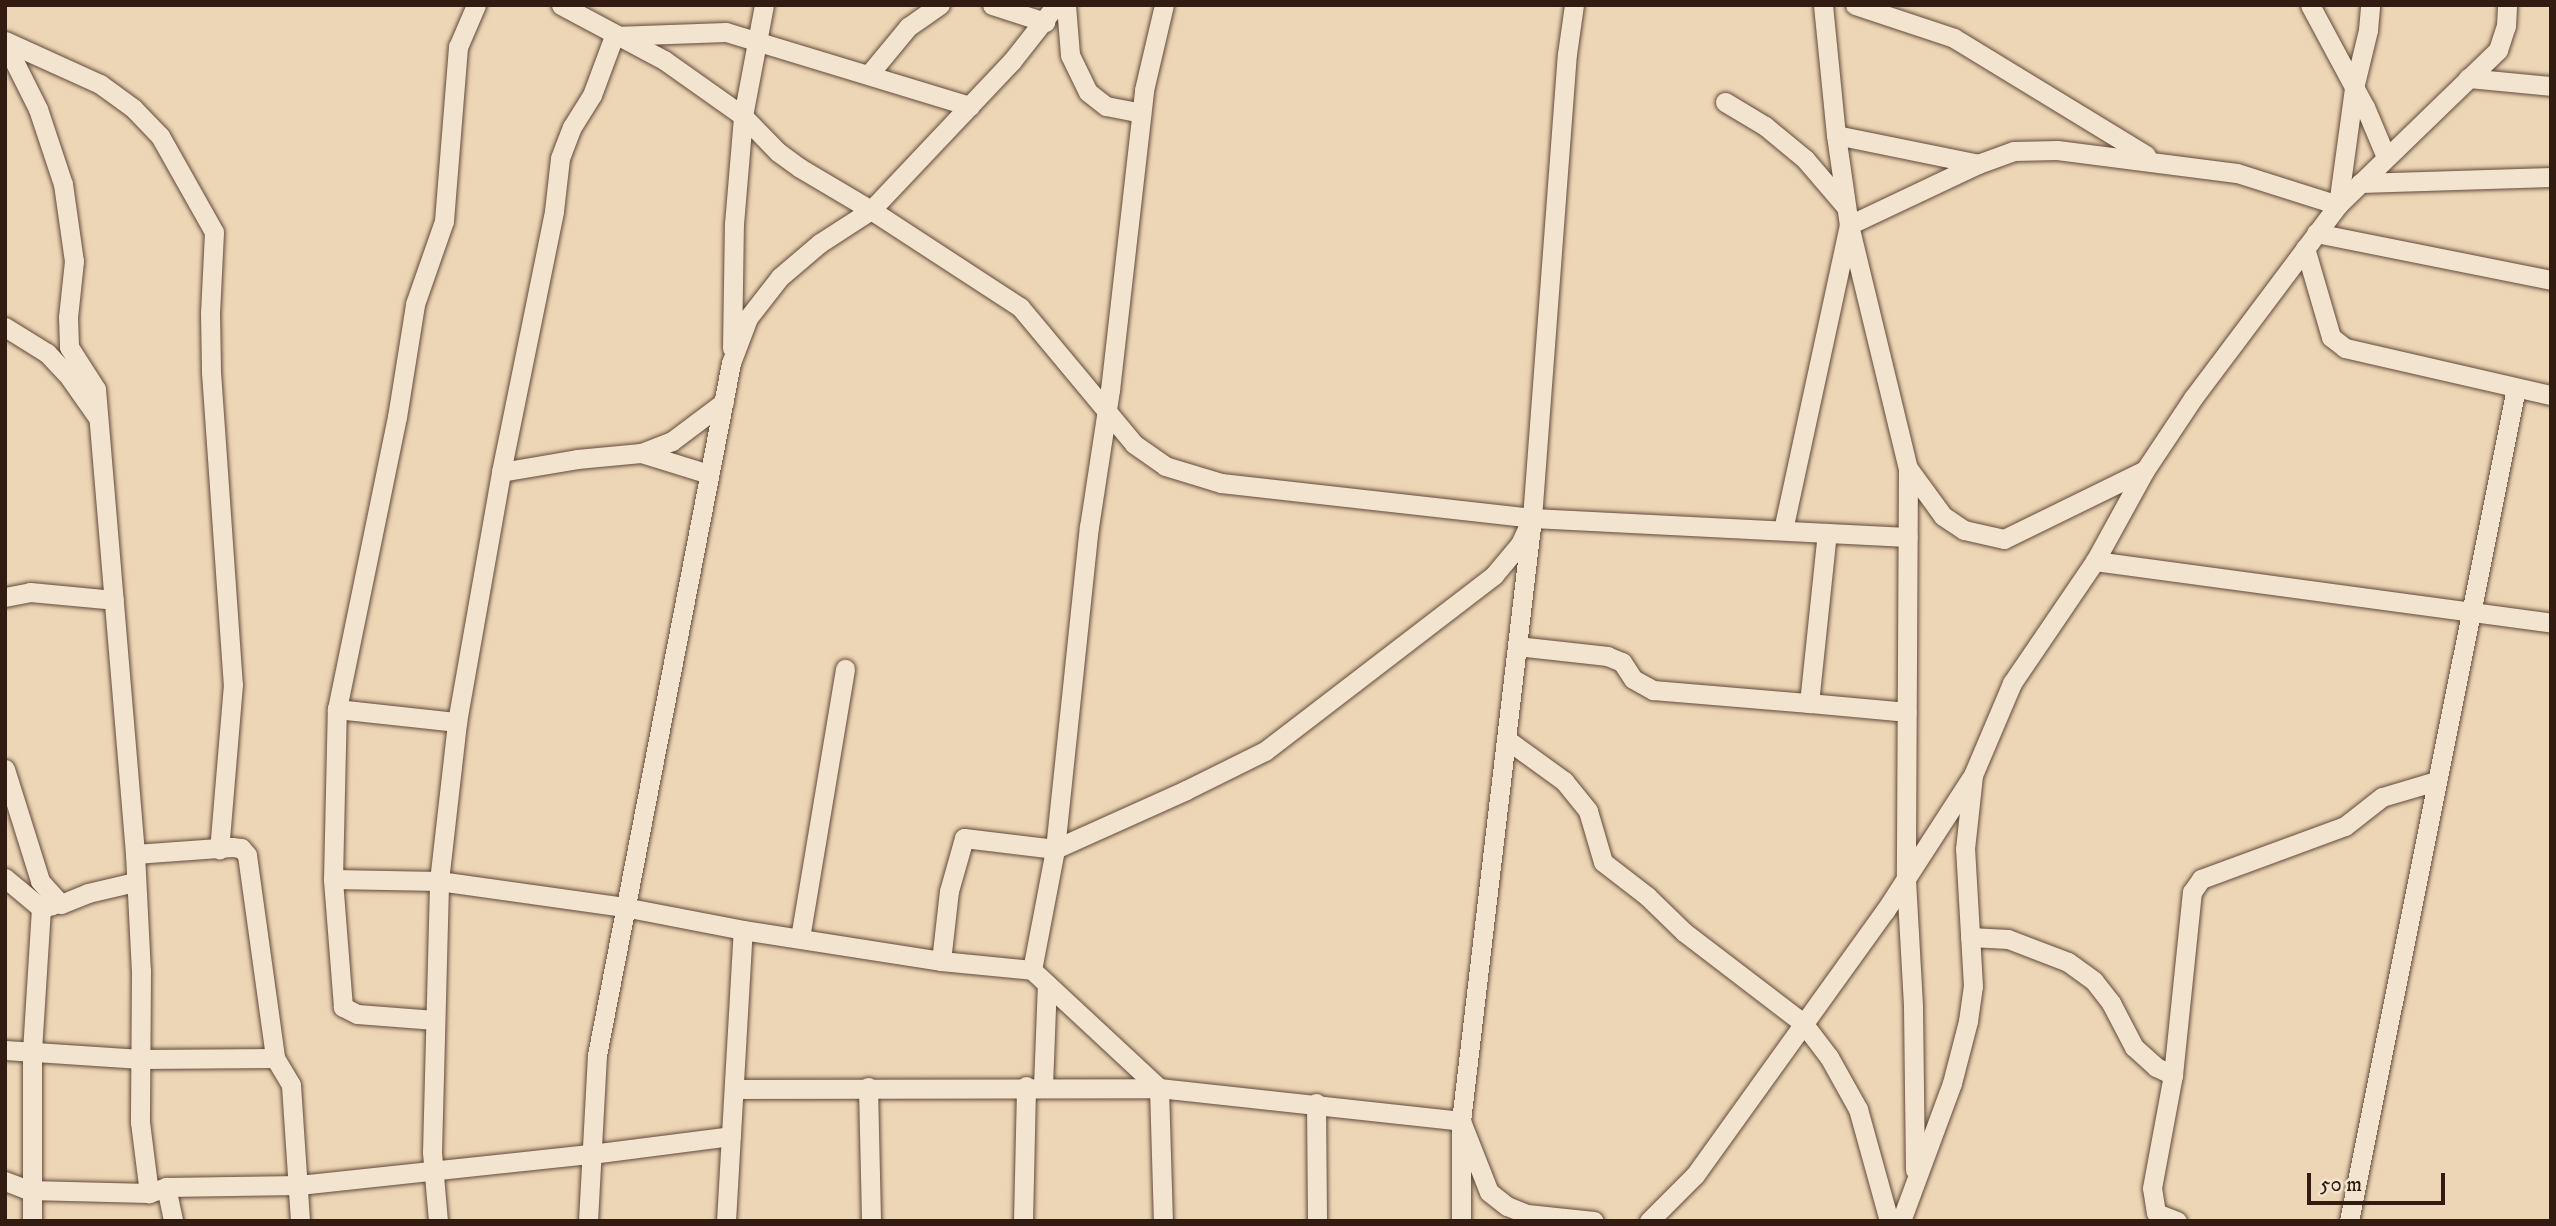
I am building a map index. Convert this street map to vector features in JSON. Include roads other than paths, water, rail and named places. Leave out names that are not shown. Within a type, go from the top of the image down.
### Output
[{"type":"street","points":[[435,1020],[357,1014],[342,1007],[333,879],[337,709],[397,417],[415,304],[444,221],[458,47],[476,5]]},
{"type":"street","points":[[561,5],[614,36],[664,60],[743,116],[778,152],[1020,307],[1134,444],[1165,466],[1221,483],[1532,518],[1908,537]]},
{"type":"street","points":[[588,1221],[597,1055],[731,363],[734,224],[743,116],[755,40],[764,5]]},
{"type":"street","points":[[870,74],[908,27],[940,5]]},
{"type":"street","points":[[992,5],[1050,13]]},
{"type":"street","points":[[1066,5],[1070,55],[1088,92],[1106,106],[1141,113]]},
{"type":"street","points":[[1032,970],[1055,849],[1089,527],[1107,410],[1141,113],[1164,5]]},
{"type":"street","points":[[1461,1221],[1461,1121],[1532,518],[1567,54],[1574,5]]},
{"type":"street","points":[[1823,5],[1836,135],[1848,217],[1909,468],[1906,880],[1913,1007],[1915,1182]]},
{"type":"street","points":[[1855,5],[1954,38],[2156,161]]},
{"type":"street","points":[[2310,5],[2354,88],[2386,157]]},
{"type":"street","points":[[2338,205],[2354,88],[2368,30],[2370,5]]},
{"type":"street","points":[[1649,1221],[1695,1175],[1906,880],[1973,775],[2012,683],[2095,561],[2145,470],[2193,398],[2338,205],[2498,50],[2506,26],[2507,5]]},
{"type":"street","points":[[731,363],[748,318],[780,277],[820,243],[871,210],[970,106],[1050,13]]},
{"type":"street","points":[[614,36],[726,32],[970,106]]},
{"type":"street","points":[[438,1221],[434,1169],[439,881],[457,722],[501,472],[554,211],[560,158],[572,127],[592,95],[614,36]]},
{"type":"street","points":[[5,42],[38,108],[63,184],[74,261],[68,317],[69,347],[96,389],[135,854],[141,971],[140,1122],[158,1190],[173,1221]]},
{"type":"street","points":[[5,42],[100,84],[132,108],[160,136],[214,232],[210,313],[211,372],[233,684],[219,849]]},
{"type":"street","points":[[2468,78],[2551,86]]},
{"type":"street","points":[[1725,103],[1765,126],[1805,159],[1848,217],[1783,530]]},
{"type":"street","points":[[1836,135],[1978,164]]},
{"type":"street","points":[[1848,217],[2014,151],[2057,149],[2237,173],[2338,205]]},
{"type":"street","points":[[2360,183],[2551,177]]},
{"type":"street","points":[[2311,241],[2551,280]]},
{"type":"street","points":[[2311,241],[2330,337],[2345,348],[2551,395]]},
{"type":"street","points":[[5,327],[47,353],[70,378],[99,420]]},
{"type":"street","points":[[2349,1221],[2516,388]]},
{"type":"street","points":[[501,472],[577,459],[640,453],[672,441],[724,402]]},
{"type":"street","points":[[640,453],[709,474]]},
{"type":"street","points":[[1909,468],[1943,516],[1964,530],[2004,539],[2145,470]]},
{"type":"street","points":[[941,961],[949,891],[964,838],[1055,849],[1265,751],[1494,575],[1520,544],[1532,518]]},
{"type":"street","points":[[1809,703],[1826,533]]},
{"type":"street","points":[[2095,561],[2551,623]]},
{"type":"street","points":[[5,597],[30,592],[114,600]]},
{"type":"street","points":[[1517,646],[1607,656],[1622,662],[1633,679],[1653,690],[1907,712]]},
{"type":"street","points":[[800,938],[845,669]]},
{"type":"street","points":[[337,709],[457,722]]},
{"type":"street","points":[[1506,738],[1564,780],[1588,811],[1603,862],[1647,896],[1684,932],[1803,1023],[1829,1057],[1858,1109],[1889,1221]]},
{"type":"street","points":[[5,769],[40,881],[61,904]]},
{"type":"street","points":[[1901,1221],[1952,1083],[1968,1021],[1973,986],[1965,849],[1973,775]]},
{"type":"street","points":[[2177,1221],[2156,1213],[2152,1188],[2173,1075],[2192,892],[2201,879],[2345,826],[2382,797],[2436,781]]},
{"type":"street","points":[[135,854],[241,848],[247,855],[275,1058],[291,1085],[300,1221]]},
{"type":"street","points":[[5,878],[41,908]]},
{"type":"street","points":[[333,879],[439,881],[624,907],[743,930],[941,961],[1032,970],[1159,1088],[1163,1221]]},
{"type":"street","points":[[41,908],[135,882]]},
{"type":"street","points":[[32,1221],[29,1190],[32,1051],[41,908]]},
{"type":"street","points":[[726,1221],[743,930]]},
{"type":"street","points":[[1970,937],[2008,939],[2068,962],[2094,981],[2110,1003],[2134,1047],[2156,1067],[2173,1075]]},
{"type":"street","points":[[1023,1221],[1047,984]]},
{"type":"street","points":[[5,1050],[141,1059],[275,1058]]},
{"type":"street","points":[[734,1089],[1035,1086],[1159,1088],[1316,1103],[1461,1121]]},
{"type":"street","points":[[868,1087],[871,1221]]},
{"type":"street","points":[[1316,1103],[1317,1221]]},
{"type":"street","points":[[1461,1121],[1489,1192],[1507,1206],[1527,1214],[1594,1221]]},
{"type":"street","points":[[5,1181],[29,1190],[158,1190],[299,1185],[591,1154],[731,1136]]}]
